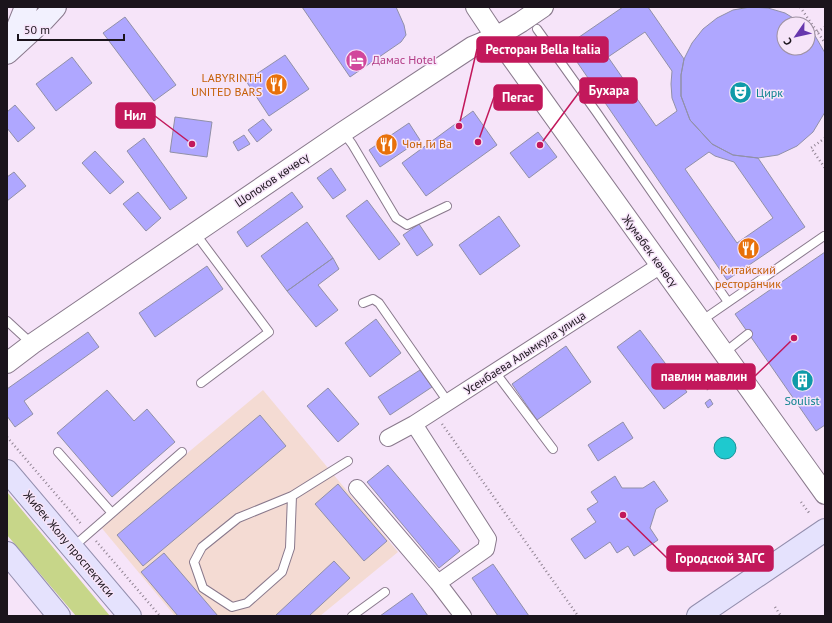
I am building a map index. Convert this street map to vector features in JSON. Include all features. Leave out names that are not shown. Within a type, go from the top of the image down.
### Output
[{"type":"main road","points":[[7,52],[26,7]]},
{"type":"main road","points":[[7,52],[43,20],[55,7]]},
{"type":"main road","name":"Жибек Жолу проспектиси","points":[[7,471],[130,616]]},
{"type":"main road","points":[[698,616],[825,530]]},
{"type":"main road","points":[[7,553],[59,616]]},
{"type":"street","name":"Жумабек көчөсү","points":[[476,7],[496,37],[825,494]]},
{"type":"street","name":"Шопоков көчөсү","points":[[7,363],[32,344],[343,132],[472,47],[496,37],[543,7]]},
{"type":"street","name":"Усенбаева Алымкула улица","points":[[388,438],[434,412],[661,265]]},
{"type":"street","points":[[414,424],[488,539],[486,549],[438,583]]},
{"type":"street","points":[[357,488],[438,583],[463,616]]},
{"type":"lane","points":[[537,29],[728,302]]},
{"type":"lane","points":[[343,132],[352,144],[396,218],[407,225],[447,206]]},
{"type":"lane","points":[[195,233],[269,332],[201,383]]},
{"type":"lane","points":[[701,321],[824,236]]},
{"type":"lane","points":[[363,303],[373,299],[379,302],[448,402]]},
{"type":"lane","points":[[7,321],[32,344]]},
{"type":"lane","points":[[724,353],[748,334]]},
{"type":"lane","points":[[495,372],[553,449]]},
{"type":"lane","points":[[58,452],[112,513]]},
{"type":"lane","points":[[72,548],[182,452]]},
{"type":"lane","points":[[292,496],[290,548],[282,572],[247,603],[232,607],[203,588],[194,562],[202,547],[238,518],[292,496],[348,460]]},
{"type":"lane","points":[[352,616],[384,592]]},
{"type":"path","points":[[800,7],[825,44]]},
{"type":"path","points":[[817,32],[825,27]]},
{"type":"path","points":[[825,138],[811,148],[825,168]]},
{"type":"path","points":[[702,383],[710,392]]},
{"type":"path","points":[[434,412],[578,616]]},
{"type":"path","points":[[801,502],[810,514]]},
{"type":"path","points":[[774,607],[781,616]]},
{"type":"shaded area","points":[[263,390],[398,552],[320,616],[175,616],[100,526]]},
{"type":"green space","points":[[7,492],[110,616],[76,616],[7,535]]},
{"type":"water","points":[[725,437],[733,440],[736,448],[733,456],[725,459],[717,456],[714,448],[717,440]]},
{"type":"building","name":"Дамас Hotel","points":[[302,7],[396,7],[404,25],[406,35],[401,42],[350,77]]},
{"type":"building","points":[[623,7],[648,7],[684,59],[681,75],[681,96],[690,120],[712,144],[733,155],[758,158],[805,227],[727,280],[566,46]],"holes":[[[645,32],[672,71],[672,98],[677,111],[656,126],[608,57]],[[709,152],[715,156],[734,162],[773,218],[737,243],[685,169]]]},
{"type":"building","points":[[750,7],[768,8],[790,16],[776,16],[776,56],[816,56],[816,37],[825,53],[825,112],[813,132],[797,146],[778,155],[758,158],[733,155],[712,144],[690,120],[681,96],[681,75],[684,59],[692,43],[703,29],[717,18],[733,10]]},
{"type":"building","points":[[125,17],[176,85],[154,101],[103,33]]},
{"type":"building","name":"LABYRINTH UNITED BARS","points":[[285,55],[309,89],[269,116],[246,81]]},
{"type":"building","points":[[72,57],[92,83],[56,111],[36,84]]},
{"type":"building","points":[[15,105],[35,128],[18,142],[7,128],[7,112]]},
{"type":"building","points":[[473,111],[497,145],[426,196],[402,163]]},
{"type":"building","points":[[175,117],[212,122],[207,157],[170,152]]},
{"type":"building","points":[[263,119],[272,130],[257,142],[248,130]]},
{"type":"building","points":[[409,123],[420,140],[380,167],[369,150]]},
{"type":"building","points":[[538,132],[557,157],[529,178],[510,153]]},
{"type":"building","points":[[244,135],[250,144],[238,151],[233,142]]},
{"type":"building","points":[[144,138],[187,198],[170,210],[127,151]]},
{"type":"building","points":[[95,151],[124,182],[110,194],[82,163]]},
{"type":"building","points":[[331,168],[346,190],[333,199],[317,178]]},
{"type":"building","points":[[14,172],[26,186],[7,201],[7,177]]},
{"type":"building","points":[[138,192],[161,218],[146,231],[123,204]]},
{"type":"building","points":[[292,192],[303,207],[247,247],[237,232]]},
{"type":"building","points":[[367,200],[400,244],[379,260],[346,216]]},
{"type":"building","points":[[499,216],[520,246],[480,275],[459,245]]},
{"type":"building","points":[[307,222],[333,258],[287,291],[261,256]]},
{"type":"building","points":[[419,224],[433,245],[417,256],[403,235]]},
{"type":"building","name":"Soulist","points":[[825,252],[825,425],[816,431],[735,314]]},
{"type":"building","points":[[333,258],[339,269],[318,285],[338,310],[316,327],[287,291]]},
{"type":"building","points":[[207,266],[223,289],[155,337],[139,313]]},
{"type":"building","points":[[376,319],[401,353],[370,377],[345,343]]},
{"type":"building","points":[[640,330],[687,392],[664,409],[617,347]]},
{"type":"building","points":[[88,332],[99,347],[24,401],[33,414],[15,427],[7,416],[7,389]]},
{"type":"building","points":[[566,346],[591,382],[537,420],[512,384]]},
{"type":"building","points":[[420,370],[432,387],[390,415],[378,397]]},
{"type":"building","points":[[328,388],[359,424],[338,442],[307,406]]},
{"type":"building","points":[[107,390],[134,421],[147,409],[175,442],[112,497],[57,433]]},
{"type":"building","points":[[710,399],[713,404],[708,408],[705,403]]},
{"type":"building","points":[[260,415],[286,446],[143,566],[117,535]]},
{"type":"building","points":[[623,422],[633,438],[598,461],[588,445]]},
{"type":"building","points":[[388,465],[460,551],[439,568],[367,482]]},
{"type":"building","points":[[615,476],[622,488],[643,488],[654,481],[668,501],[656,509],[650,528],[658,540],[634,556],[628,546],[617,553],[610,542],[585,559],[571,539],[596,522],[587,509],[598,502],[591,492]]},
{"type":"building","points":[[338,484],[387,541],[364,561],[315,504]]},
{"type":"building","points":[[164,553],[218,616],[178,616],[141,572]]},
{"type":"building","points":[[334,561],[350,578],[309,616],[275,616]]},
{"type":"building","points":[[493,564],[529,616],[498,616],[472,578]]},
{"type":"building","points":[[412,593],[428,616],[380,616]]},
{"type":"place","name":"Дамас Hotel","points":[[357,60]]},
{"type":"place","name":"LABYRINTH UNITED BARS","points":[[277,85]]},
{"type":"place","name":"Цирк","points":[[740,93]]},
{"type":"place","name":"Ресторан Bella Italia","points":[[459,126]]},
{"type":"place","name":"Пегас","points":[[478,142]]},
{"type":"place","name":"Нил","points":[[192,144]]},
{"type":"place","name":"Чон Ги Ва","points":[[386,144]]},
{"type":"place","name":"Бухара","points":[[540,145]]},
{"type":"place","name":"Китайский ресторанчик","points":[[748,249]]},
{"type":"place","name":"павлин мавлин","points":[[794,338]]},
{"type":"place","name":"Soulist","points":[[802,380]]},
{"type":"place","name":"Городской ЗАГС","points":[[623,515]]}]
